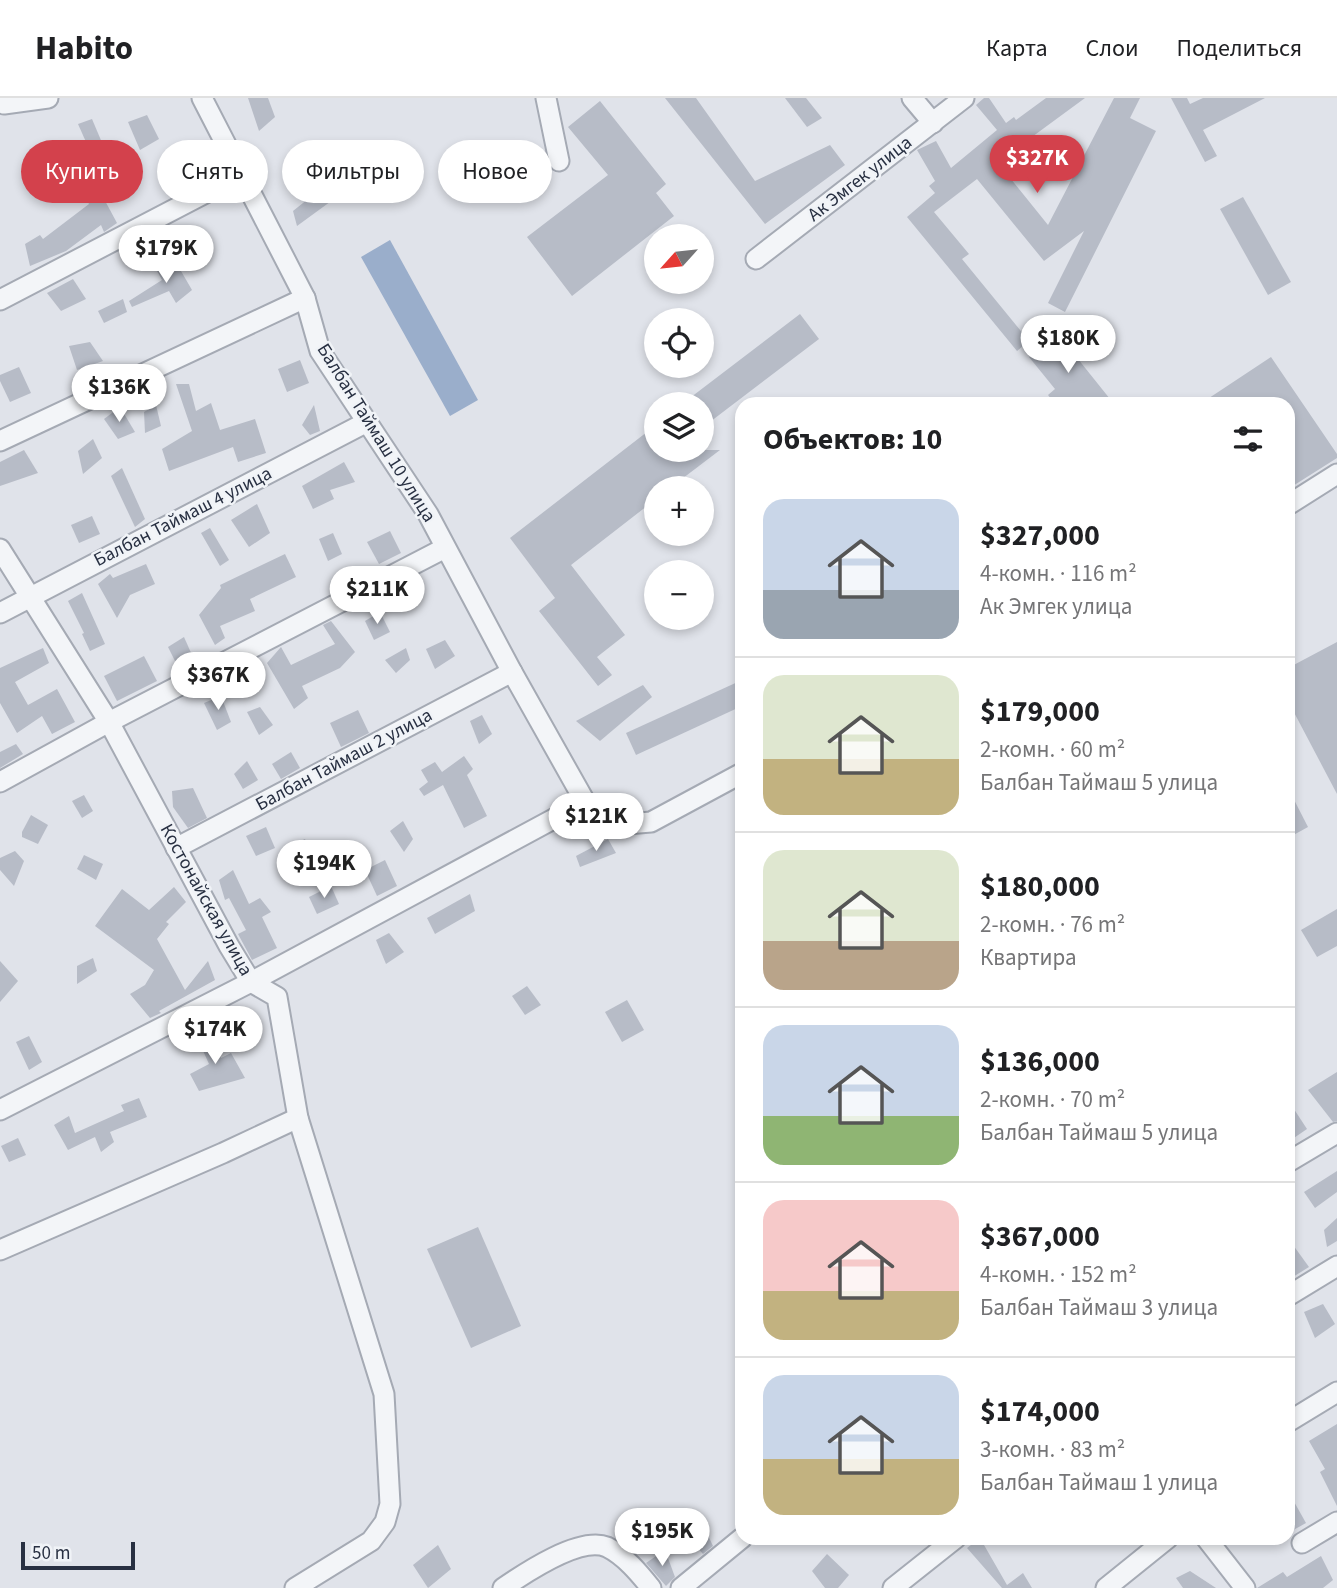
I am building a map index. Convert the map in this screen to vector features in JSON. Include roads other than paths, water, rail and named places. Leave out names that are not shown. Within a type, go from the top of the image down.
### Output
[{"type":"street","points":[[3,108],[48,98]]},
{"type":"street","name":"Балбан Таймаш 10 улица","points":[[202,98],[224,140]]},
{"type":"street","points":[[546,98],[559,160]]},
{"type":"street","points":[[912,98],[933,122]]},
{"type":"street","name":"Ак Эмгек улица","points":[[756,259],[964,98]]},
{"type":"street","points":[[0,300],[186,203]]},
{"type":"street","name":"Балбан Таймаш 10 улица","points":[[256,203],[304,298],[320,351],[428,514],[588,807],[615,825],[651,822],[735,777]]},
{"type":"street","points":[[0,441],[304,298]]},
{"type":"street","name":"Балбан Таймаш 4 улица","points":[[0,613],[368,422]]},
{"type":"street","points":[[1295,501],[1337,474]]},
{"type":"street","name":"Костонайская улица","points":[[0,548],[108,722],[251,982],[277,997],[298,1118],[384,1394],[388,1436],[390,1504],[385,1522],[371,1541],[295,1588]]},
{"type":"street","points":[[0,782],[108,722],[446,548]]},
{"type":"street","name":"Балбан Таймаш 2 улица","points":[[176,848],[512,672]]},
{"type":"street","points":[[0,1110],[251,982],[585,802]]},
{"type":"street","points":[[0,1250],[298,1118]]},
{"type":"street","points":[[1295,1158],[1337,1133]]},
{"type":"street","points":[[1295,1292],[1337,1266]]},
{"type":"street","points":[[1295,1418],[1337,1392]]},
{"type":"street","points":[[1302,1543],[1337,1522]]},
{"type":"street","points":[[681,1588],[735,1544]]},
{"type":"street","points":[[893,1588],[947,1545]]},
{"type":"street","points":[[1106,1588],[1159,1545]]},
{"type":"street","points":[[1211,1545],[1245,1588]]},
{"type":"street","points":[[503,1588],[531,1569],[582,1546],[606,1546],[634,1567],[651,1588]]},
{"type":"water","points":[[390,240],[478,400],[450,416],[361,257]]}]
